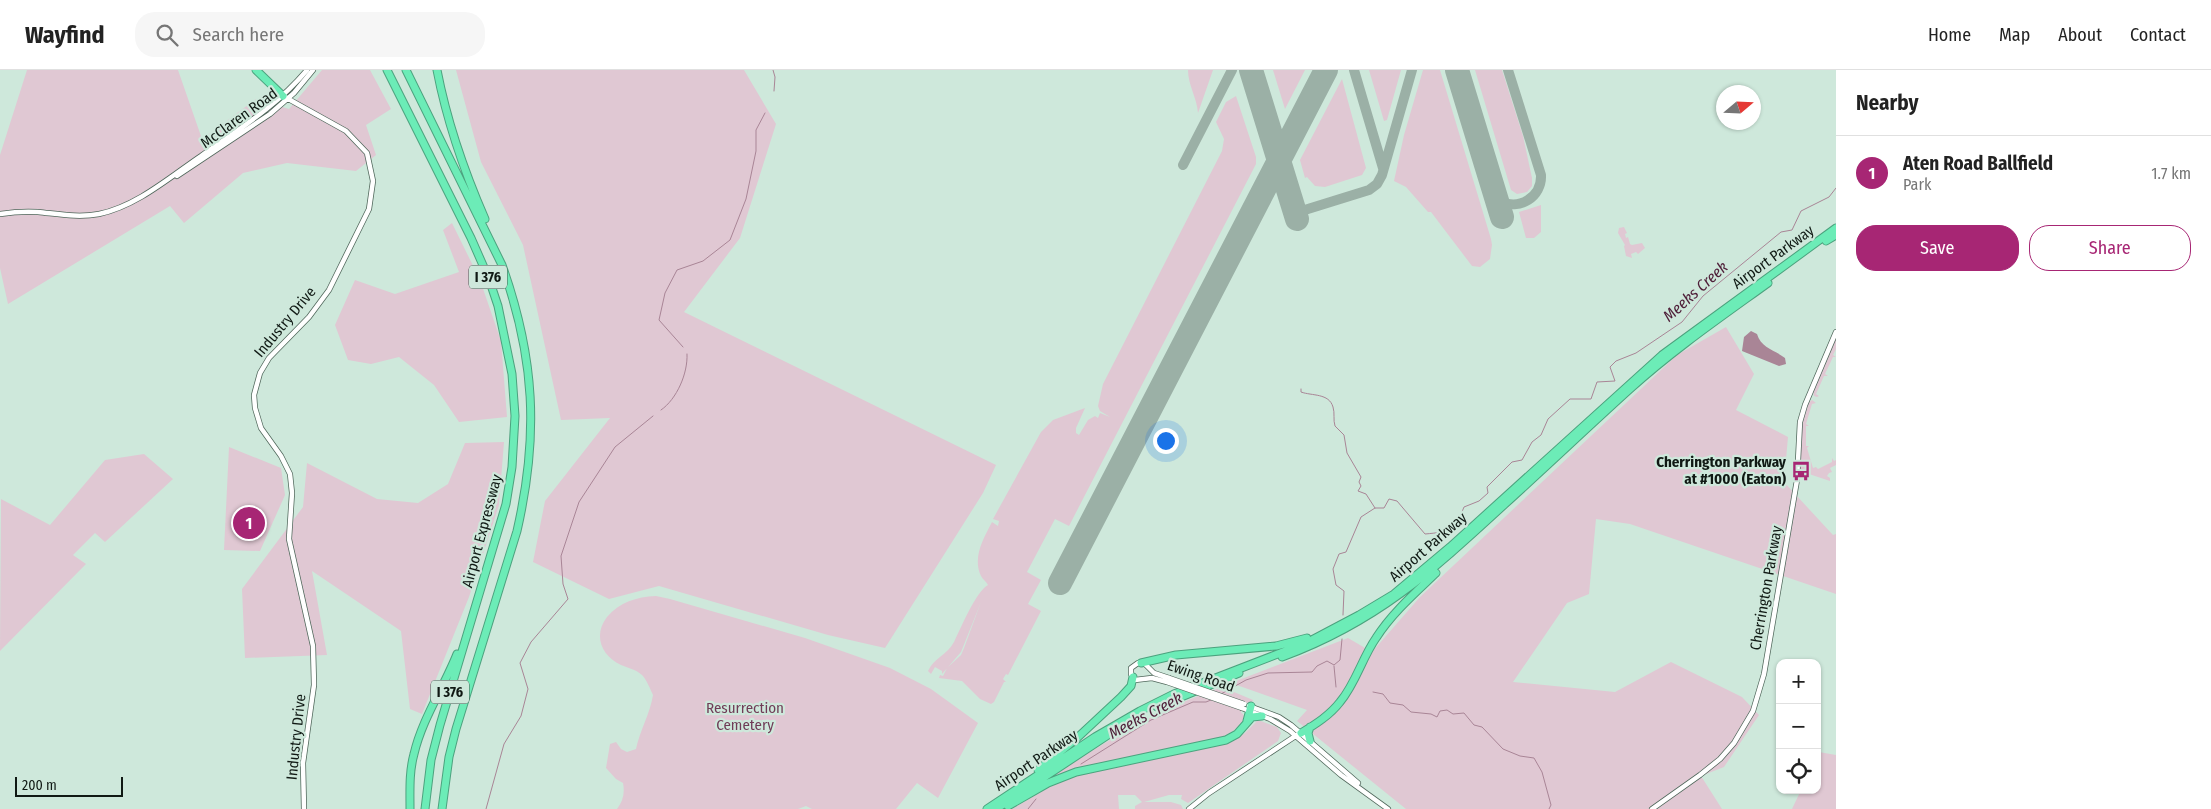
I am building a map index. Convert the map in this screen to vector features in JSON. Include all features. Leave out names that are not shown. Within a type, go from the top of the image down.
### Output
[{"type":"highway","points":[[256,70],[286,96]]},
{"type":"highway","points":[[262,70],[286,96]]},
{"type":"highway","points":[[383,70],[471,238]]},
{"type":"highway","name":"Airport Expressway","points":[[387,70],[471,238],[489,279],[498,306],[510,359],[515,416],[513,459],[508,495],[440,725],[432,760],[426,809]]},
{"type":"highway","name":"Airport Expressway","points":[[406,70],[502,265],[524,340],[532,413],[531,451],[525,498],[517,531],[456,729],[446,778],[443,809]]},
{"type":"highway","points":[[437,70],[447,115],[458,151],[509,275],[524,340]]},
{"type":"highway","name":"Airport Parkway","points":[[987,809],[1095,737],[1146,708],[1174,694],[1306,643],[1345,623],[1407,585],[1662,355],[1836,226]]},
{"type":"highway","name":"Airport Parkway","points":[[996,809],[1143,714],[1201,688],[1298,651],[1363,620],[1416,584],[1659,363],[1836,234]]},
{"type":"highway","points":[[1299,734],[1327,716],[1340,702],[1369,648],[1393,616],[1482,526]]},
{"type":"highway","points":[[410,809],[410,770],[414,752],[464,638],[485,578]]},
{"type":"highway","points":[[1141,662],[1176,655],[1276,646],[1307,638],[1345,623]]},
{"type":"highway","points":[[982,809],[1038,770],[1072,742],[1129,689],[1132,684],[1132,677]]},
{"type":"highway","points":[[1246,707],[1247,721]]},
{"type":"highway","points":[[1003,809],[1048,783],[1076,772],[1226,740],[1237,734],[1247,721],[1254,716],[1262,716]]},
{"type":"highway","points":[[1310,727],[1308,733],[1310,741]]},
{"type":"street","name":"McClaren Road","points":[[286,96],[307,70]]},
{"type":"street","name":"McClaren Road","points":[[0,214],[30,212],[78,216],[98,214],[123,205],[172,178],[266,112],[313,70]]},
{"type":"street","name":"Industry Drive","points":[[286,96],[346,131],[356,140],[367,154],[373,181],[369,209],[329,290],[309,317],[269,358],[260,373],[254,394],[254,408],[261,428],[281,456],[290,474],[292,493],[289,539],[313,646],[314,685],[303,763],[304,809]]},
{"type":"street","name":"Cherrington Parkway","points":[[1652,809],[1720,759],[1734,743],[1753,711],[1764,674],[1797,480],[1800,422],[1805,405],[1836,332]]},
{"type":"street","points":[[1132,677],[1133,665],[1141,662]]},
{"type":"street","name":"Ewing Road","points":[[1141,662],[1146,664],[1154,673],[1168,680],[1279,717],[1341,775],[1368,793]]},
{"type":"street","name":"Ewing Road","points":[[1132,677],[1138,681],[1152,678],[1168,680]]},
{"type":"street","name":"Ewing Road","points":[[1246,707],[1310,741],[1388,809]]},
{"type":"street","points":[[1189,809],[1209,793],[1299,734]]},
{"type":"green space","points":[[27,70],[178,70],[202,139],[256,99],[289,109],[322,70],[370,70],[391,109],[366,125],[376,155],[356,171],[287,163],[243,173],[184,223],[170,206],[8,304],[0,268],[0,155]]},
{"type":"green space","points":[[456,70],[744,70],[776,124],[740,238],[684,312],[996,465],[983,493],[885,648],[828,635],[659,586],[609,599],[533,562],[545,501],[610,418],[561,420],[523,245],[481,162]]},
{"type":"green space","points":[[1188,70],[1213,70],[1198,113],[1189,81]]},
{"type":"green space","points":[[1273,70],[1305,70],[1285,109]]},
{"type":"green space","points":[[1369,70],[1401,70],[1387,120],[1384,121]]},
{"type":"green space","points":[[1423,70],[1440,70],[1491,239],[1490,259],[1480,267],[1472,266],[1431,212],[1428,212],[1406,187],[1394,181],[1404,135]]},
{"type":"green space","points":[[1475,70],[1502,70],[1523,136],[1532,178],[1532,186],[1527,192],[1517,194],[1511,190]]},
{"type":"green space","points":[[1342,79],[1366,168],[1362,175],[1325,187],[1315,186],[1307,177],[1305,178],[1300,160]]},
{"type":"green space","points":[[1236,96],[1256,157],[1256,164],[1069,526],[1055,519],[1027,572],[1041,580],[1028,604],[1041,611],[1008,675],[1006,674],[1003,679],[1006,682],[1004,682],[994,702],[991,704],[980,699],[962,681],[939,678],[940,675],[943,676],[947,668],[942,674],[942,671],[935,667],[931,674],[928,671],[954,642],[978,595],[988,585],[979,569],[978,555],[980,548],[992,522],[998,526],[999,521],[993,519],[1041,432],[1053,420],[1085,408],[1076,428],[1076,433],[1079,435],[1088,420],[1095,416],[1098,418],[1100,413],[1110,417],[1100,411],[1098,406],[1103,384],[1222,151],[1224,139],[1216,122],[1226,102]],"holes":[[[981,602],[961,655],[948,667],[961,652]]]},
{"type":"green space","points":[[1541,205],[1541,232],[1534,238],[1526,238],[1519,212]]},
{"type":"green space","points":[[452,223],[480,280],[501,341],[507,417],[459,422],[434,385],[399,357],[371,364],[348,360],[335,325],[355,280],[395,294],[459,272],[443,230]]},
{"type":"green space","points":[[1624,227],[1627,233],[1625,234],[1626,238],[1628,237],[1630,244],[1642,243],[1645,248],[1638,254],[1636,252],[1631,254],[1632,258],[1626,256],[1625,245],[1618,233],[1619,228]]},
{"type":"green space","points":[[1726,327],[1754,374],[1736,410],[1788,437],[1784,482],[1833,535],[1836,534],[1836,594],[1630,524],[1596,519],[1589,594],[1567,603],[1513,682],[1615,692],[1671,662],[1742,697],[1759,715],[1724,767],[1701,776],[1722,809],[1406,809],[1297,721],[1307,710],[1231,683],[1348,638],[1372,652],[1420,597],[1677,355]]},
{"type":"green space","points":[[1836,338],[1836,349],[1833,355],[1836,357],[1833,357],[1825,374],[1828,376],[1824,376],[1816,394],[1819,396],[1814,396],[1813,391]]},
{"type":"green space","points":[[1812,400],[1816,403],[1812,404],[1806,424],[1809,426],[1806,426],[1806,446],[1809,446],[1807,448],[1813,468],[1816,467],[1818,469],[1832,462],[1832,458],[1834,461],[1836,460],[1836,465],[1830,468],[1832,472],[1827,476],[1830,478],[1830,481],[1800,471],[1802,424],[1808,403]]},
{"type":"green space","points":[[504,442],[499,505],[469,597],[422,714],[410,709],[401,631],[312,571],[327,655],[245,658],[242,589],[303,507],[307,463],[377,499],[418,503],[448,484],[465,443]]},
{"type":"green space","points":[[229,447],[281,468],[285,495],[260,551],[224,550]]},
{"type":"green space","points":[[144,454],[173,479],[105,542],[95,533],[73,555],[86,564],[0,651],[1,499],[50,525],[105,460]]},
{"type":"green space","name":"Resurrection Cemetery","points":[[656,596],[805,638],[890,668],[931,689],[978,723],[938,798],[917,783],[896,809],[812,809],[806,806],[798,809],[617,809],[623,797],[624,787],[623,783],[616,779],[606,768],[610,744],[616,742],[621,749],[627,752],[636,749],[653,695],[642,675],[621,665],[608,656],[601,644],[600,631],[607,617],[623,604],[635,599]]},
{"type":"green space","points":[[1222,687],[1253,700],[1251,704],[1244,702],[1241,712],[1245,717],[1243,721],[1226,735],[1218,739],[1046,781],[1088,753],[1153,716]]},
{"type":"green space","points":[[1258,720],[1277,727],[1281,733],[1278,741],[1188,803],[1181,799],[1182,795],[1169,795],[1144,802],[1171,802],[1181,805],[1183,809],[1135,809],[1135,806],[1142,802],[1135,795],[1118,795],[1119,809],[1012,809],[1048,788],[1072,777],[1227,744],[1245,733]]},
{"type":"green space","points":[[1821,752],[1836,755],[1836,809],[1792,809],[1799,794],[1821,794]]},
{"type":"shaded area","points":[[1751,331],[1757,334],[1765,346],[1785,358],[1786,364],[1779,366],[1742,351],[1744,337]]},
{"type":"waterway","points":[[773,70],[775,77],[774,91]]},
{"type":"waterway","points":[[683,347],[659,320],[665,293],[677,270],[703,261],[730,240],[746,199],[756,151],[756,130],[765,113]]},
{"type":"waterway","name":"Meeks Creek","points":[[1343,615],[1344,591],[1336,585],[1333,569],[1339,554],[1346,552],[1361,517],[1375,508],[1384,508],[1389,499],[1397,501],[1425,534],[1446,531],[1454,525],[1464,507],[1479,501],[1488,493],[1487,487],[1512,462],[1522,460],[1532,442],[1541,435],[1548,419],[1570,399],[1591,399],[1597,382],[1615,381],[1610,367],[1616,361],[1636,353],[1682,322],[1703,296],[1781,232],[1792,230],[1801,211],[1829,197],[1836,188]]},
{"type":"waterway","points":[[661,410],[677,392],[686,369],[687,354]]},
{"type":"waterway","points":[[1301,389],[1301,392],[1324,397],[1331,402],[1334,409],[1335,426],[1344,435],[1347,453],[1361,477],[1359,482],[1361,486],[1358,491],[1366,494],[1375,508]]},
{"type":"waterway","points":[[486,809],[504,744],[521,716],[528,689],[520,663],[531,642],[568,599],[563,584],[561,556],[579,502],[615,447],[653,416]]},
{"type":"waterway","name":"Meeks Creek","points":[[1221,694],[1246,680],[1268,673],[1312,672],[1317,666],[1327,661],[1334,665],[1340,660],[1342,639]]},
{"type":"waterway","points":[[1334,666],[1336,687]]},
{"type":"waterway","points":[[1373,692],[1383,694],[1390,703],[1403,705],[1411,712],[1431,714],[1437,717],[1440,711],[1447,710],[1453,714],[1464,713],[1474,725],[1482,727],[1503,749],[1520,756],[1534,758],[1542,772],[1551,805],[1549,809]]},
{"type":"waterway","name":"Meeks Creek","points":[[1081,764],[1151,720],[1193,702],[1211,700]]},
{"type":"waterway","name":"Meeks Creek","points":[[1028,809],[1036,799]]},
{"type":"taxiway","points":[[1183,165],[1232,70]]},
{"type":"taxiway","points":[[1354,70],[1383,168]]},
{"type":"taxiway","points":[[1295,213],[1369,190],[1377,184],[1382,175],[1412,70]]},
{"type":"taxiway","points":[[1492,186],[1500,201],[1507,204],[1515,204],[1522,203],[1533,196],[1538,190],[1540,183],[1541,175],[1508,70]]},
{"type":"runway","points":[[1251,70],[1297,219]]},
{"type":"runway","points":[[1060,583],[1326,70]]},
{"type":"runway","points":[[1457,70],[1502,217]]},
{"type":"place","name":"Cherrington Parkway at #1000 (Eaton)","points":[[1801,471]]},
{"type":"place","name":"Aten Road Ballfield","points":[[249,523]]}]
